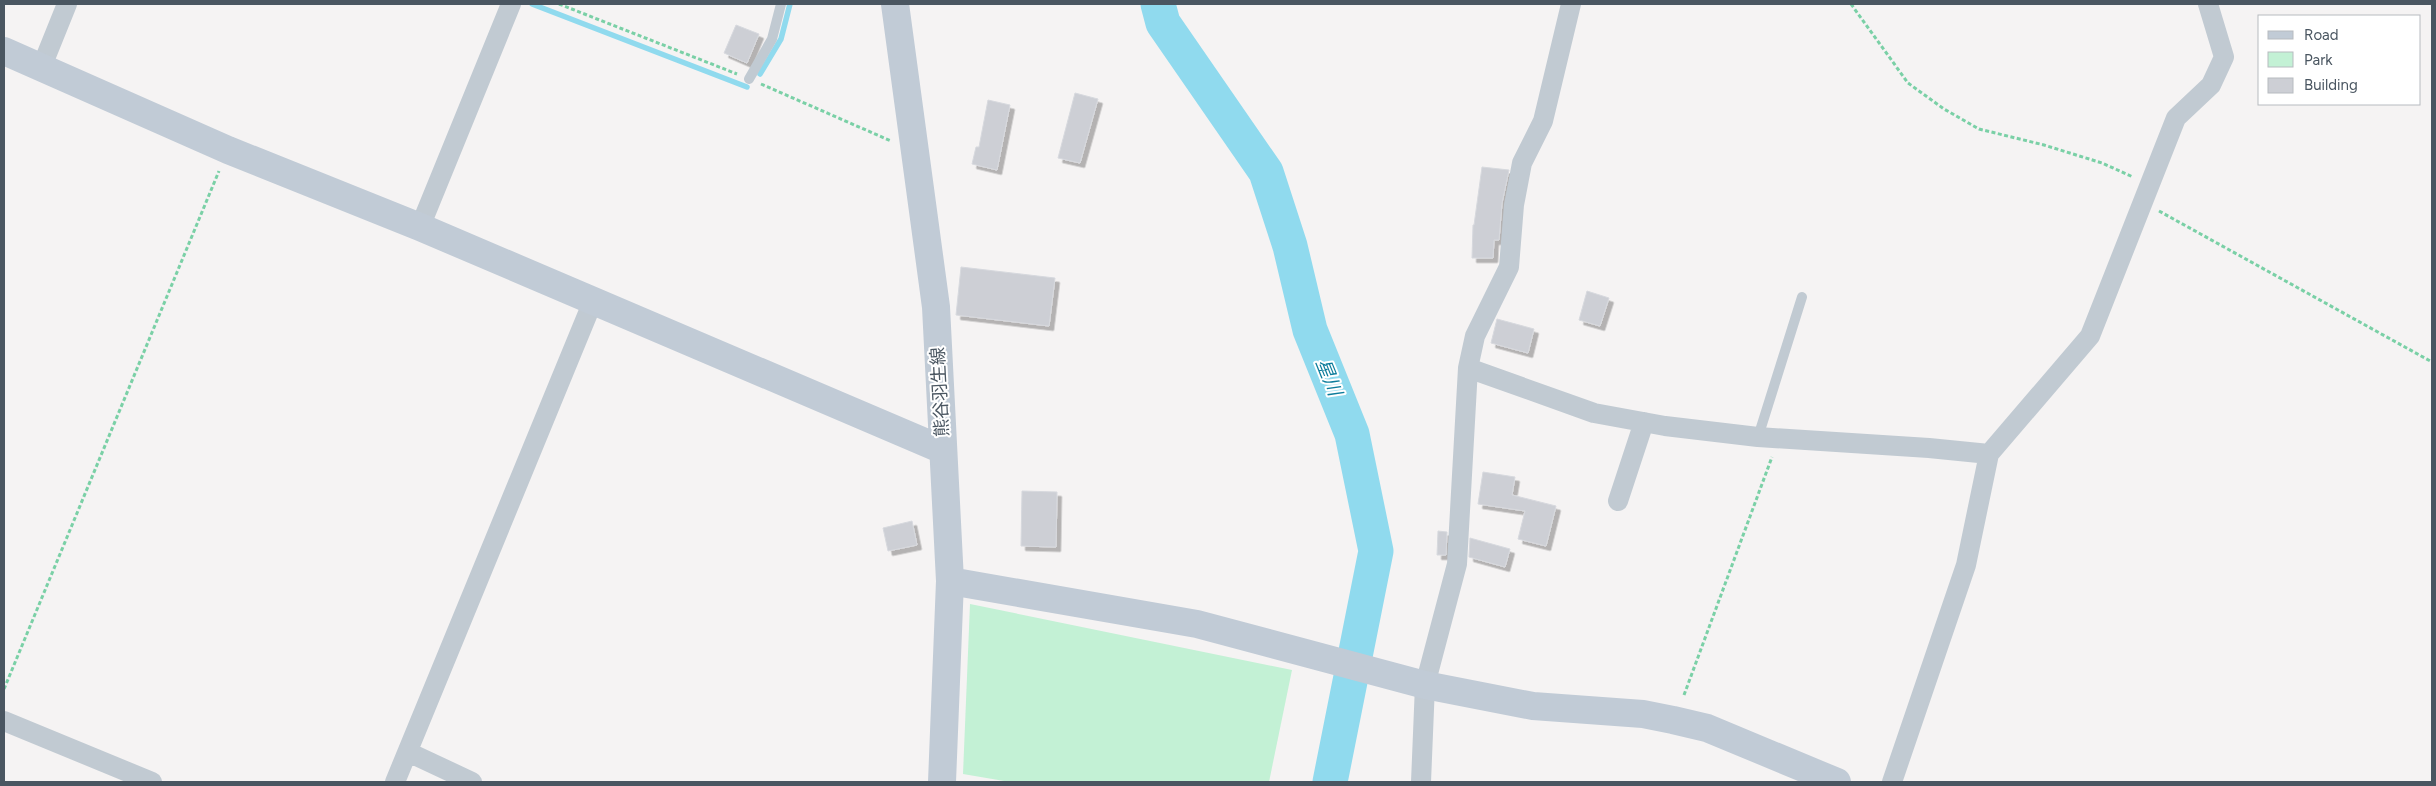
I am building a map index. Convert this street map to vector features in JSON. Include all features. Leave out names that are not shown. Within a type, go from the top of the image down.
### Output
[{"type":"street","points":[[42,66],[67,4]]},
{"type":"street","points":[[420,227],[511,4]]},
{"type":"street","name":"熊谷羽生線","points":[[895,4],[936,308],[950,581],[942,782]]},
{"type":"street","points":[[1421,782],[1415,682],[1456,564],[1468,368],[1475,336],[1508,268],[1514,205],[1522,163],[1543,121],[1571,4]]},
{"type":"street","points":[[1892,782],[1966,565],[1989,454],[2090,336],[2176,118],[2211,85],[2224,57],[2208,4]]},
{"type":"street","points":[[4,50],[228,150],[420,227],[943,450]]},
{"type":"street","points":[[395,782],[592,301]]},
{"type":"street","points":[[1468,368],[1594,412],[1644,422],[1779,439],[1929,448],[1989,454]]},
{"type":"street","points":[[1618,501],[1644,422]]},
{"type":"street","points":[[950,581],[1188,622],[1415,682],[1533,706],[1643,714],[1673,720],[1707,728],[1838,782]]},
{"type":"street","points":[[4,721],[152,782]]},
{"type":"street","points":[[408,752],[472,782]]},
{"type":"lane","points":[[749,78],[772,38],[782,4]]},
{"type":"lane","points":[[1758,437],[1802,297]]},
{"type":"path","points":[[1851,4],[1908,83],[1944,109],[1979,129],[2044,145],[2102,163],[2147,194],[2432,362]]},
{"type":"path","points":[[4,689],[228,150]]},
{"type":"path","points":[[1684,695],[1779,439]]},
{"type":"green space","points":[[970,604],[1292,670],[1269,782],[1010,782],[963,774]]},
{"type":"building","points":[[736,25],[759,34],[747,63],[724,53]]},
{"type":"building","points":[[1075,93],[1098,99],[1080,163],[1058,158]]},
{"type":"building","points":[[988,100],[1010,105],[997,170],[972,164],[976,147],[979,147]]},
{"type":"building","points":[[1482,167],[1509,170],[1502,203],[1499,240],[1494,240],[1493,258],[1472,258],[1473,225]]},
{"type":"building","points":[[961,267],[1055,278],[1049,326],[956,315]]},
{"type":"building","points":[[1587,291],[1609,298],[1600,326],[1579,320]]},
{"type":"building","points":[[1497,319],[1534,329],[1528,353],[1491,343]]},
{"type":"building","points":[[1483,472],[1515,477],[1512,495],[1556,506],[1546,546],[1518,539],[1525,511],[1478,504]]},
{"type":"building","points":[[1022,491],[1057,492],[1056,547],[1021,546]]},
{"type":"building","points":[[912,521],[917,545],[888,551],[883,528]]},
{"type":"building","points":[[1438,531],[1447,532],[1446,555],[1437,555]]},
{"type":"building","points":[[1470,538],[1510,549],[1505,567],[1469,557]]},
{"type":"waterway","points":[[532,4],[747,87]]},
{"type":"waterway","points":[[760,74],[781,39],[790,4]]},
{"type":"waterway","name":"星川","points":[[1158,4],[1163,23],[1266,172],[1290,246],[1310,330],[1352,434],[1376,551],[1330,782]]}]
